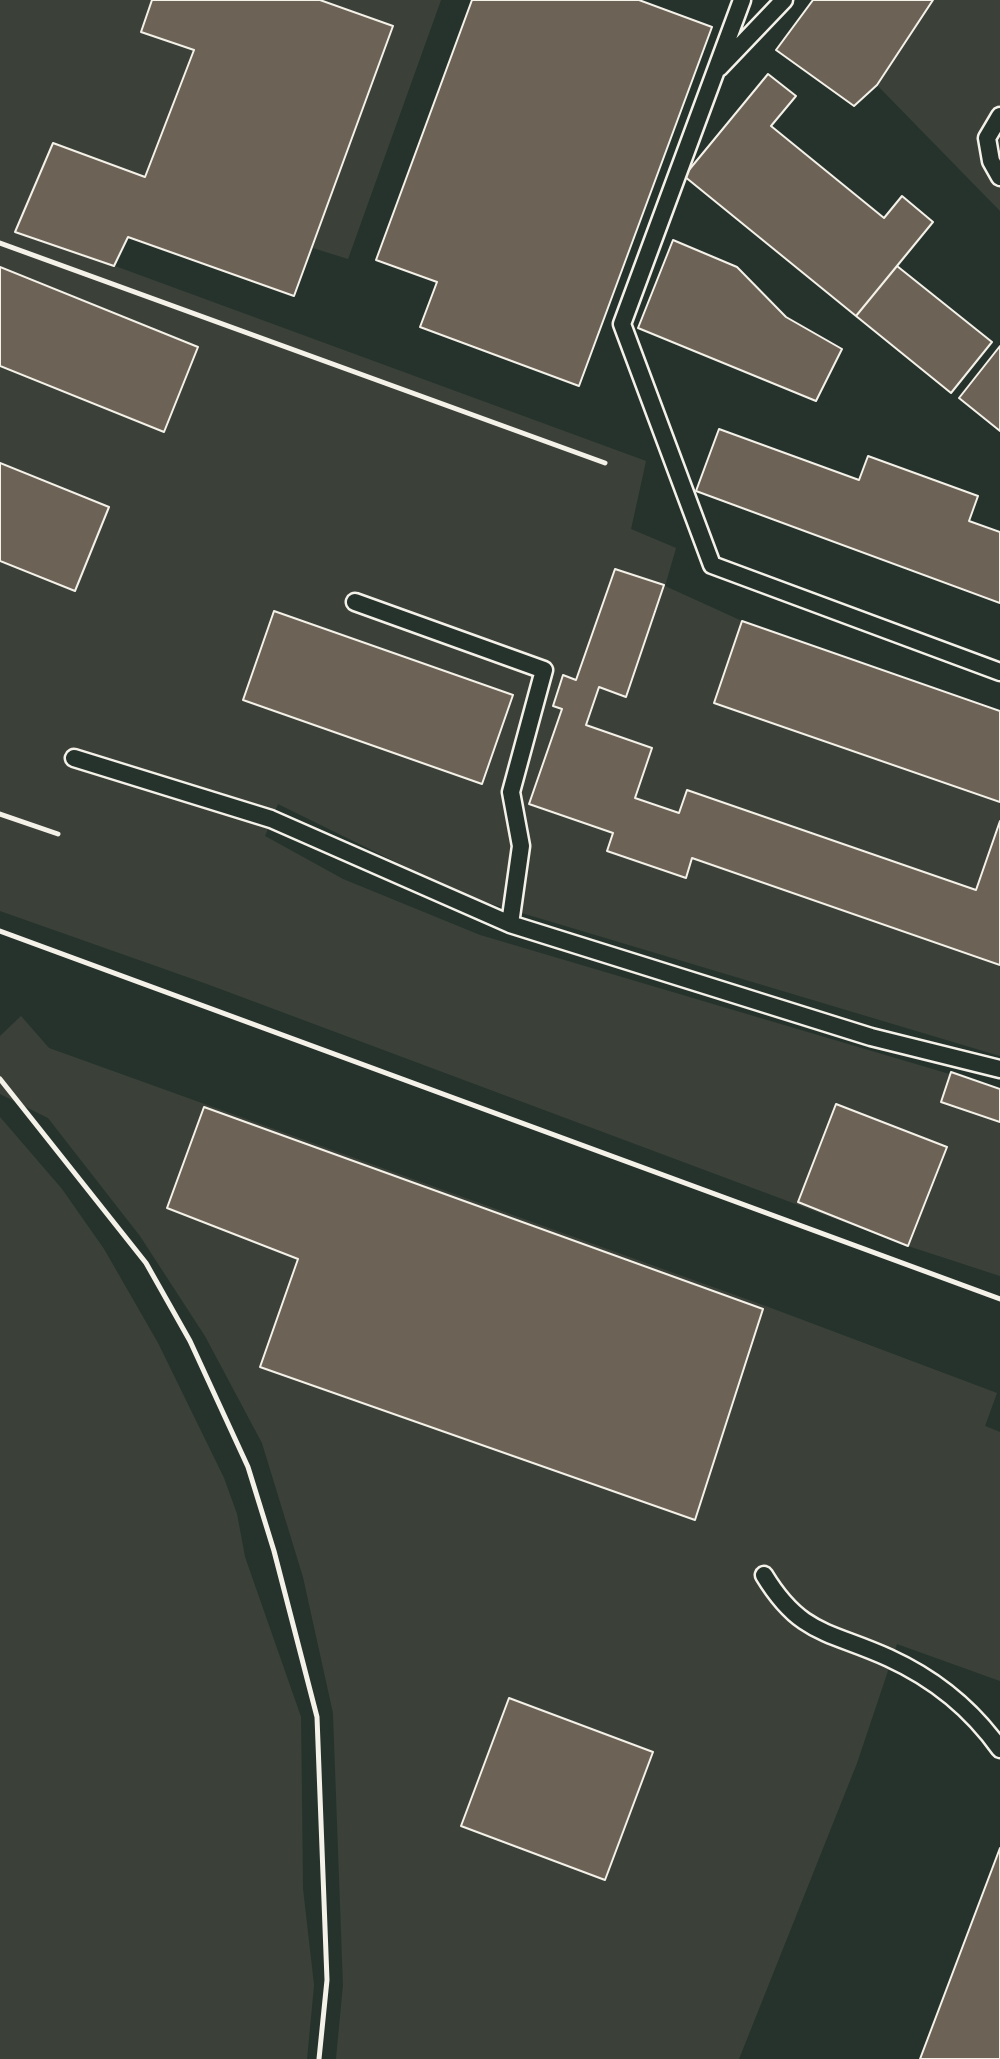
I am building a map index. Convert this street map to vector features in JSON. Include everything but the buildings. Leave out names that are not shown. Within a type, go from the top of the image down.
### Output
[{"type":"lane","points":[[742,0],[622,324],[712,565],[1000,672]]},
{"type":"lane","points":[[715,72],[784,0]]},
{"type":"lane","points":[[1000,116],[987,138],[991,161],[1000,177]]},
{"type":"lane","points":[[355,602],[544,670],[511,792],[522,846],[510,924]]},
{"type":"lane","points":[[74,758],[271,819],[510,924],[871,1037],[1000,1069]]},
{"type":"lane","points":[[764,1574],[780,1602],[794,1617],[889,1658],[939,1686],[974,1715],[1000,1749]]},
{"type":"shaded area","points":[[0,0],[441,0],[348,259],[313,248],[294,296],[128,237],[115,266],[646,461],[631,529],[676,548],[665,586],[742,621],[1000,711],[1000,1056],[465,896],[278,804],[265,836],[343,879],[480,935],[1000,1089],[1000,1276],[908,1246],[207,984],[0,911]]},
{"type":"shaded area","points":[[933,0],[1000,0],[1000,211],[877,85]]},
{"type":"shaded area","points":[[21,1016],[49,1048],[771,1308],[997,1393],[985,1426],[1000,1432],[1000,1681],[897,1644],[857,1763],[739,2059],[336,2059],[343,1985],[333,1713],[303,1577],[262,1443],[205,1336],[140,1236],[48,1118],[0,1094],[0,1036]]},
{"type":"shaded area","points":[[0,1117],[62,1189],[104,1249],[158,1343],[224,1478],[237,1514],[245,1557],[301,1717],[303,1889],[314,1985],[307,2059],[0,2059]]},
{"type":"railway","points":[[0,243],[605,463]]},
{"type":"railway","points":[[0,814],[58,834]]},
{"type":"railway","points":[[0,931],[1000,1299]]},
{"type":"railway","points":[[0,1079],[146,1263],[190,1341],[248,1467],[274,1551],[317,1717],[327,1980],[319,2059]]}]
